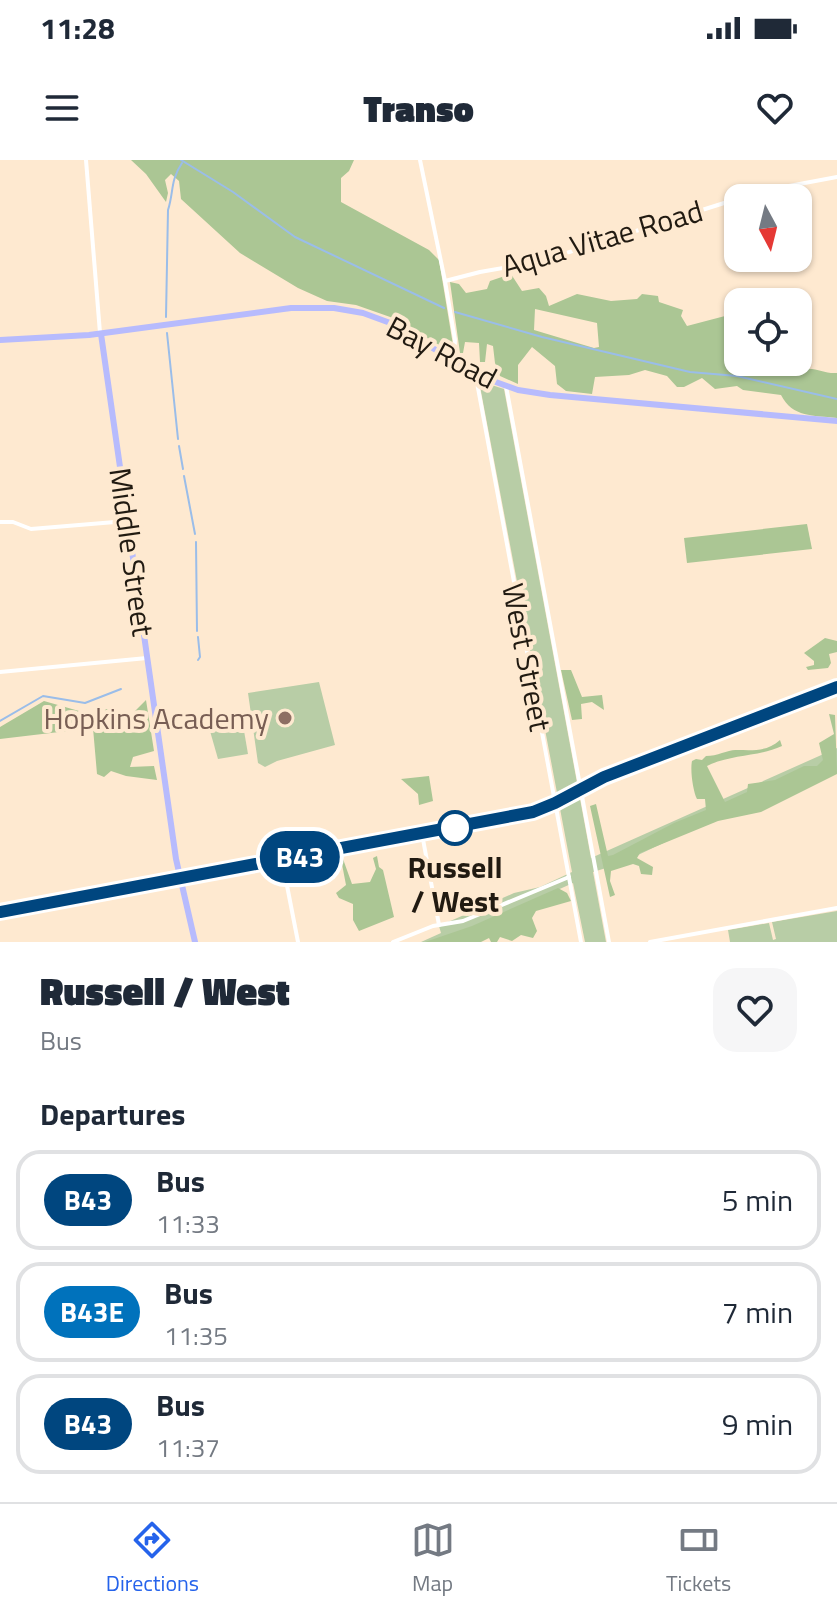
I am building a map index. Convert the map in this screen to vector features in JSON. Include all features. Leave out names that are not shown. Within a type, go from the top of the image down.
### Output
[{"type":"highway","points":[[0,912],[516,816],[555,803],[634,764],[837,687]]},
{"type":"main road","name":"Bay Road","points":[[0,340],[101,334],[291,308],[325,307],[363,313],[393,324],[454,361],[506,386],[550,395],[837,421]]},
{"type":"main road","name":"Middle Street","points":[[101,334],[179,879],[195,942]]},
{"type":"street","name":"Middle Street","points":[[86,160],[101,334]]},
{"type":"street","points":[[422,161],[455,340],[454,361]]},
{"type":"street","name":"Aqua Vitae Road","points":[[445,281],[538,262],[762,191],[837,177]]},
{"type":"street","name":"West Street","points":[[475,372],[581,942]]},
{"type":"street","name":"West Street","points":[[506,386],[609,942]]},
{"type":"street","points":[[0,522],[13,522],[31,529],[127,521]]},
{"type":"street","points":[[0,672],[147,658]]},
{"type":"street","points":[[422,834],[439,925]]},
{"type":"street","points":[[282,860],[298,942]]},
{"type":"street","points":[[393,942],[439,925],[463,921],[569,877]]},
{"type":"street","points":[[650,942],[837,908]]},
{"type":"green space","points":[[131,160],[354,160],[341,178],[341,202],[429,250],[439,260],[453,345],[446,349],[393,318],[356,305],[327,301],[298,288],[240,253],[181,199],[179,181],[171,174],[165,180],[168,193],[166,202],[146,174]]},
{"type":"green space","points":[[511,274],[522,291],[539,288],[549,306],[577,294],[611,301],[637,299],[642,294],[658,296],[659,302],[683,310],[681,316],[687,326],[724,316],[724,376],[812,376],[812,369],[837,373],[837,418],[798,412],[781,395],[743,390],[737,386],[715,389],[702,378],[677,387],[667,376],[645,370],[629,375],[595,377],[592,394],[566,391],[557,384],[555,366],[532,347],[518,365],[518,384],[500,376],[493,346],[487,344],[485,362],[480,362],[479,343],[465,342],[463,353],[460,353],[450,282],[459,284],[466,293],[487,289],[490,281]],"holes":[[[535,309],[597,323],[599,347],[534,330]]]},
{"type":"green space","points":[[479,381],[504,389],[591,858],[837,748],[837,773],[593,872],[606,942],[585,942],[573,883],[442,942],[421,942],[441,933],[439,926],[572,872]]},
{"type":"green space","points":[[807,524],[812,549],[687,563],[684,538]]},
{"type":"green space","points":[[825,638],[837,641],[837,652],[829,654],[831,663],[828,668],[808,670],[806,667],[814,665],[814,661],[804,653]]},
{"type":"green space","points":[[561,670],[571,670],[582,697],[602,695],[604,710],[592,702],[581,704],[582,719],[572,720]]},
{"type":"green space","points":[[319,682],[335,745],[265,767],[258,763],[248,693]]},
{"type":"green space","points":[[146,700],[154,751],[133,757],[130,767],[154,766],[157,780],[111,771],[104,777],[97,774],[93,728],[0,739],[0,727],[44,701],[79,711],[98,721],[106,709],[117,714],[132,714]]},
{"type":"green space","points":[[829,714],[835,715],[837,774],[761,812],[718,821],[640,853],[637,858],[653,867],[652,875],[641,874],[639,866],[633,864],[611,871],[610,881],[615,895],[610,897],[590,806],[596,804],[608,856],[613,855],[706,810],[705,799],[697,799],[693,786],[691,765],[696,759],[734,750],[765,748],[780,740],[782,746],[773,750],[725,759],[707,766],[725,802],[747,792],[748,784],[775,780],[804,766],[817,766],[823,760],[819,743],[834,734]]},
{"type":"green space","points":[[243,725],[248,754],[218,759],[210,731]]},
{"type":"green space","points":[[429,776],[433,801],[419,805],[418,794],[401,779]]},
{"type":"green space","points":[[377,856],[394,917],[359,931],[353,920],[353,904],[339,898],[336,893],[346,885],[341,859],[352,884],[370,882],[376,869],[373,858]]},
{"type":"green space","points":[[558,888],[567,893],[571,901],[536,911],[532,918],[537,931],[533,938],[521,935],[512,941],[500,937],[497,942],[491,942],[489,938],[481,942],[425,942],[472,926]]},
{"type":"green space","points":[[837,911],[837,942],[730,942],[728,930],[769,923],[773,940],[776,939],[772,922]]},
{"type":"waterway","points":[[181,160],[233,192],[295,237],[444,308]]},
{"type":"waterway","points":[[166,317],[168,210],[174,181],[182,163]]},
{"type":"waterway","points":[[455,312],[542,337],[690,372],[737,376],[837,399]]},
{"type":"waterway","points":[[167,333],[178,439]]},
{"type":"waterway","points":[[179,446],[183,469]]},
{"type":"waterway","points":[[184,476],[195,534]]},
{"type":"waterway","points":[[196,542],[197,631]]},
{"type":"waterway","points":[[198,637],[198,660]]},
{"type":"waterway","points":[[0,721],[43,696],[85,703],[121,689]]},
{"type":"bus line","name":"B43","points":[[0,912],[533,812],[604,777],[837,687]]},
{"type":"place","name":"Hopkins Academy","points":[[285,718]]},
{"type":"place","name":"Russell / West","points":[[455,828]]}]
